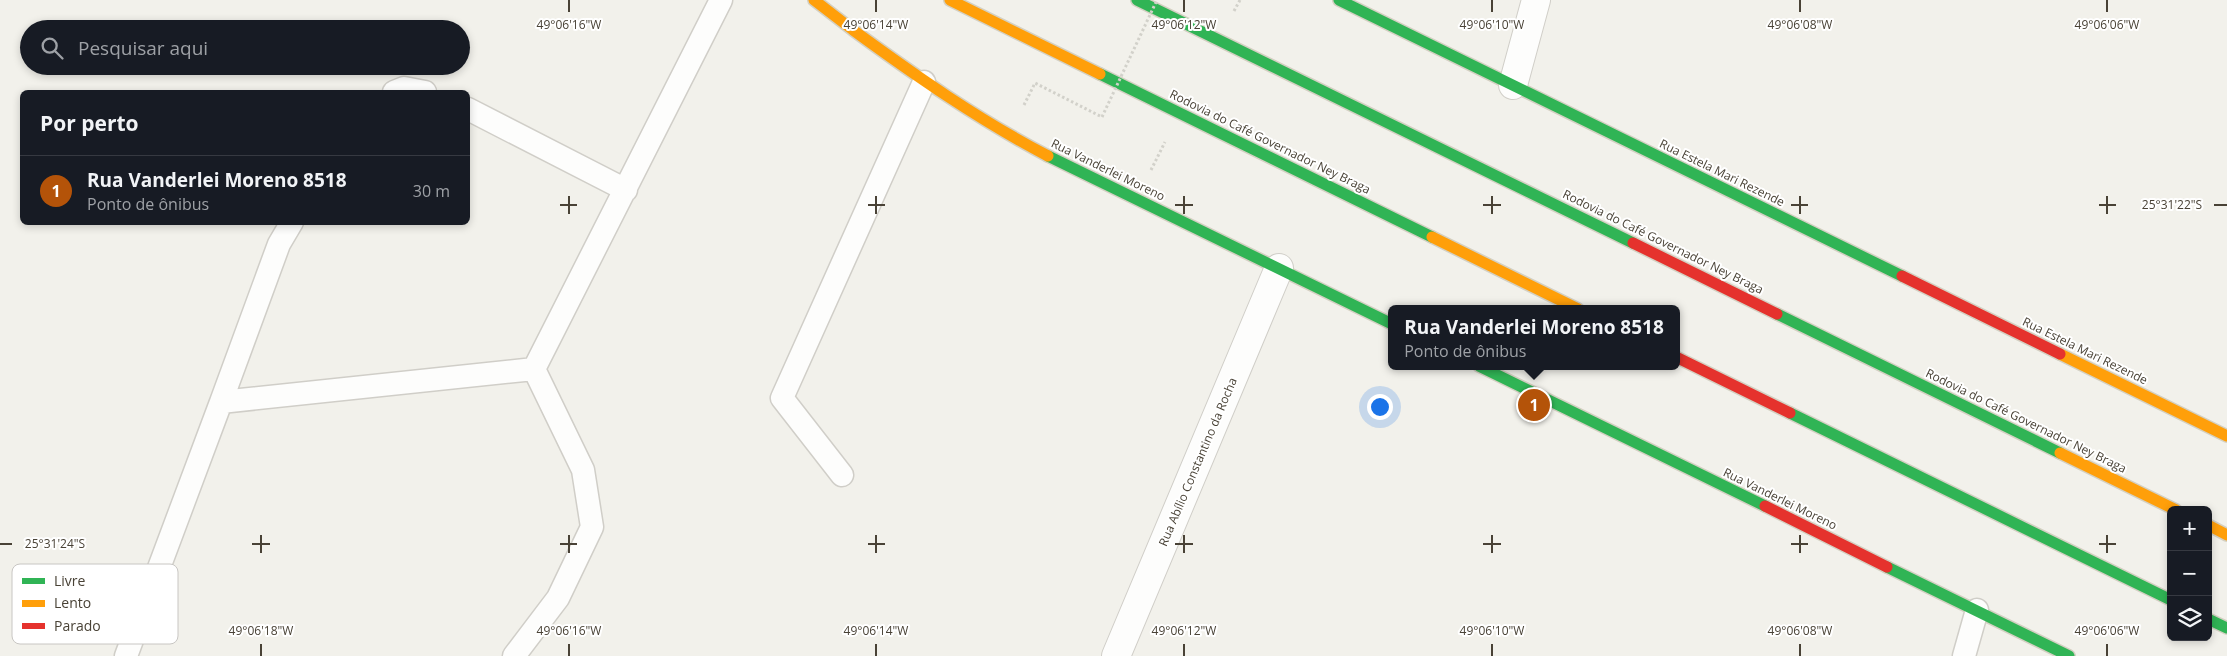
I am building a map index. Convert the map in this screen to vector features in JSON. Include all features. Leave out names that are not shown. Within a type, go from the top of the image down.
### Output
[{"type":"main road","name":"Rua Vanderlei Moreno","points":[[814,0],[924,82],[999,130],[1388,322]]},
{"type":"main road","name":"Rodovia do Café Governador Ney Braga","points":[[950,0],[1570,305]]},
{"type":"main road","name":"Rodovia do Café Governador Ney Braga","points":[[1137,0],[2168,506]]},
{"type":"main road","name":"Rua Estela Mari Rezende","points":[[1339,0],[2227,436]]},
{"type":"main road","points":[[1680,359],[2167,598]]},
{"type":"main road","name":"Rua Vanderlei Moreno","points":[[1487,370],[2069,656]]},
{"type":"main road","points":[[2212,527],[2227,535]]},
{"type":"main road","points":[[2212,621],[2227,628]]},
{"type":"street","points":[[1513,85],[1536,0]]},
{"type":"street","name":"Rua Abílio Constantino da Rocha","points":[[1116,656],[1279,268]]},
{"type":"lane","points":[[534,369],[722,0]]},
{"type":"lane","points":[[842,475],[782,398],[924,82]]},
{"type":"lane","points":[[399,90],[404,88],[414,90]]},
{"type":"lane","points":[[470,109],[626,190]]},
{"type":"lane","points":[[160,564],[279,244],[290,225]]},
{"type":"lane","points":[[221,402],[534,369]]},
{"type":"lane","points":[[514,656],[558,598],[592,527],[583,470],[534,369]]},
{"type":"lane","points":[[1964,656],[1977,610]]},
{"type":"lane","points":[[126,656],[130,644]]},
{"type":"path","points":[[1032,110],[1023,106],[1035,84],[1102,117],[1157,0]]},
{"type":"path","points":[[1138,200],[1180,113]]},
{"type":"path","points":[[1143,166],[1151,171]]},
{"type":"traffic: fast","points":[[1137,0],[1633,243]]},
{"type":"traffic: fast","points":[[1339,0],[1902,276]]},
{"type":"traffic: fast","points":[[1100,74],[1432,237]]},
{"type":"traffic: fast","points":[[1048,156],[1388,322]]},
{"type":"traffic: fast","points":[[1777,314],[2060,453]]},
{"type":"traffic: fast","points":[[1487,370],[1765,506]]},
{"type":"traffic: fast","points":[[1790,413],[2167,598]]},
{"type":"traffic: fast","points":[[1887,567],[2069,656]]},
{"type":"traffic: fast","points":[[2212,621],[2227,628]]},
{"type":"traffic: slow","points":[[814,0],[853,30]]},
{"type":"traffic: slow","points":[[950,0],[1100,74]]},
{"type":"traffic: slow","points":[[853,30],[948,97],[997,128],[1048,156]]},
{"type":"traffic: slow","points":[[1432,237],[1570,305]]},
{"type":"traffic: slow","points":[[2060,354],[2227,436]]},
{"type":"traffic: slow","points":[[2060,453],[2168,506]]},
{"type":"traffic: slow","points":[[2212,527],[2227,535]]},
{"type":"traffic: jam","points":[[1633,243],[1777,314]]},
{"type":"traffic: jam","points":[[1902,276],[2060,354]]},
{"type":"traffic: jam","points":[[1680,359],[1790,413]]},
{"type":"traffic: jam","points":[[1765,506],[1887,567]]},
{"type":"place","name":"Rua Vanderlei Moreno 8518","points":[[1534,405]]}]
